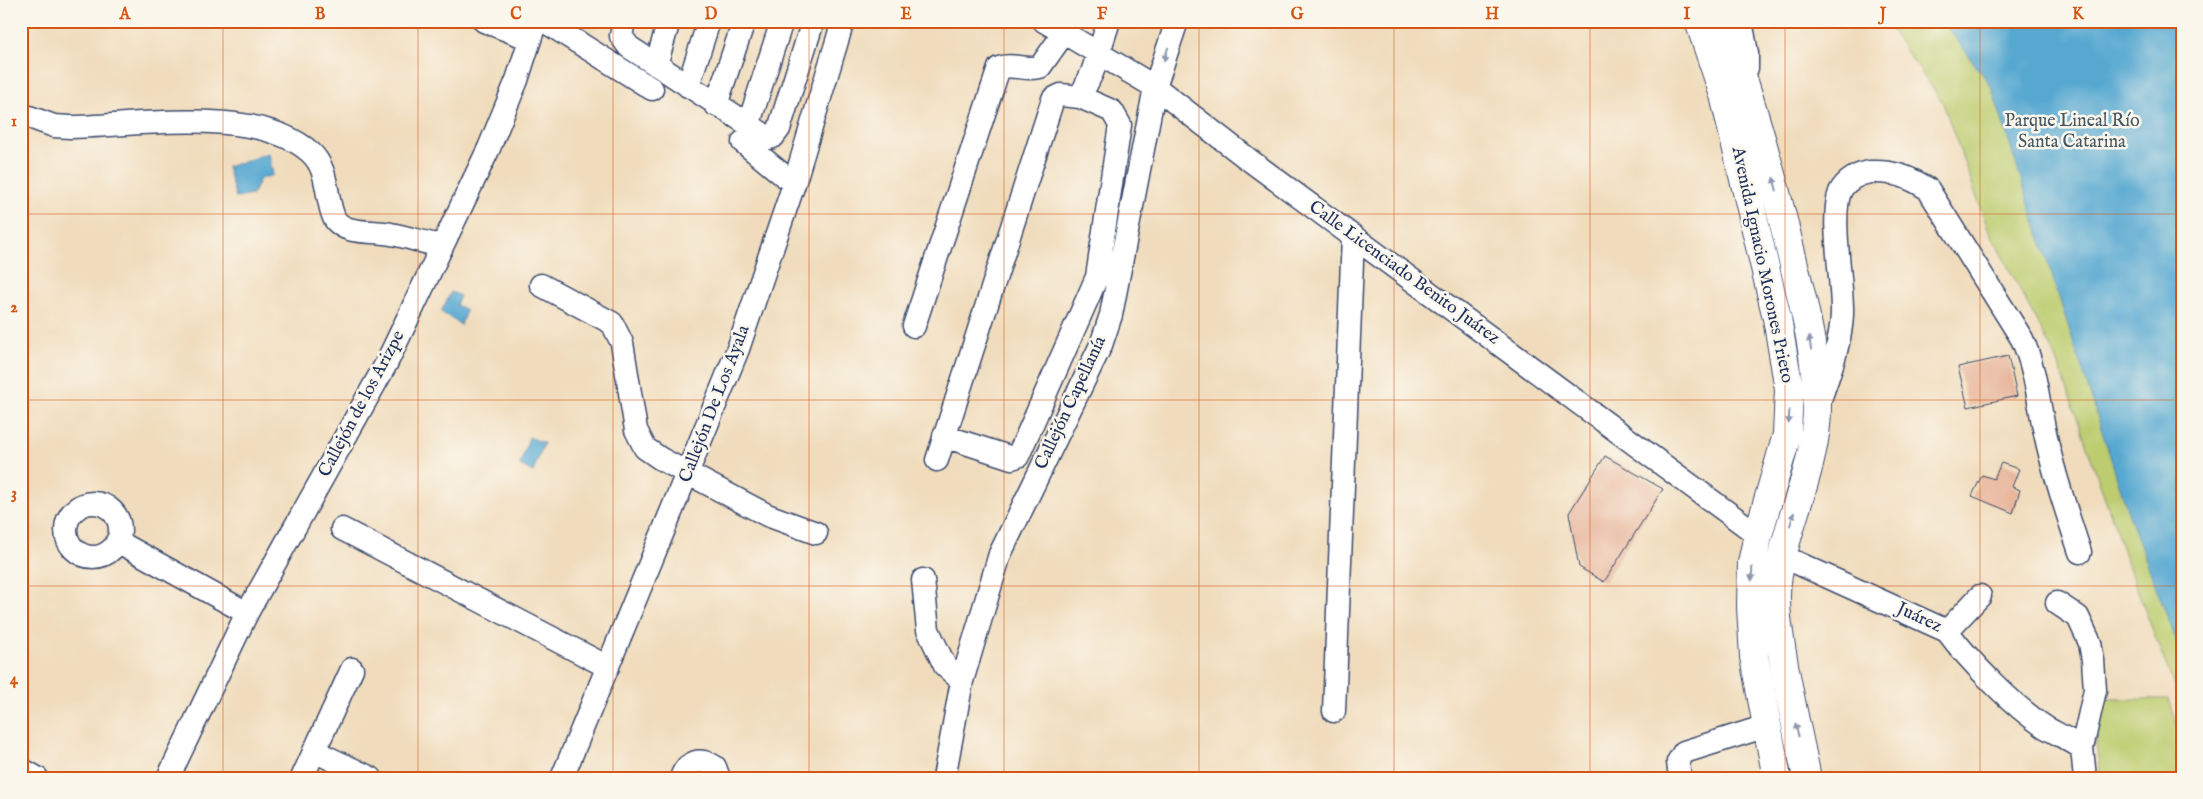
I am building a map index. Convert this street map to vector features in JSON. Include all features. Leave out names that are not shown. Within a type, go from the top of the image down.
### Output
[{"type":"main road","name":"Avenida Ignacio Morones Prieto","points":[[1699,21],[1736,91],[1779,198],[1805,312],[1817,405],[1816,431],[1812,456],[1782,556],[1776,584],[1777,621],[1807,778]]},
{"type":"main road","name":"Avenida Ignacio Morones Prieto","points":[[1724,21],[1789,389],[1787,435],[1758,535],[1752,563],[1750,607],[1754,656],[1777,778]]},
{"type":"street","points":[[484,21],[533,30]]},
{"type":"street","points":[[544,21],[652,89]]},
{"type":"street","points":[[624,21],[621,36],[624,42],[716,105],[794,184]]},
{"type":"street","points":[[656,65],[669,21]]},
{"type":"street","points":[[688,86],[708,21]]},
{"type":"street","points":[[716,105],[744,21]]},
{"type":"street","points":[[745,134],[782,21]]},
{"type":"street","points":[[745,134],[768,138],[776,134],[813,21]]},
{"type":"street","name":"Callejón De Los Ayala","points":[[562,778],[689,474],[738,349],[794,184],[842,21]]},
{"type":"street","name":"Calle Licenciado Benito Juárez","points":[[1044,21],[1155,87],[1353,236],[1758,535]]},
{"type":"street","points":[[1080,97],[1109,21]]},
{"type":"street","name":"Callejón Capellanía","points":[[944,778],[962,681],[1000,554],[1101,345],[1108,323],[1155,87],[1176,21]]},
{"type":"street","points":[[1687,21],[1696,42],[1736,91]]},
{"type":"street","name":"Avenida Ignacio Morones Prieto","points":[[1736,91],[1747,53],[1741,21]]},
{"type":"street","name":"Callejón de los Arizpe","points":[[168,778],[247,613],[386,364],[489,148],[517,80],[533,30]]},
{"type":"street","points":[[914,326],[999,68],[1005,66],[1034,69],[1040,67],[1064,33]]},
{"type":"street","points":[[937,460],[944,436],[1053,99],[1061,95],[1080,97],[1112,111],[1120,125],[1097,277],[1018,456],[1012,458],[944,436]]},
{"type":"street","points":[[21,114],[54,126],[70,128],[135,123],[208,123],[246,125],[277,132],[310,152],[321,168],[328,184],[333,218],[341,226],[351,230],[391,234],[442,246]]},
{"type":"street","points":[[1817,405],[1835,355],[1842,323],[1837,225],[1840,191],[1851,179],[1867,173],[1888,171],[1910,178],[1928,189],[2022,340],[2032,362],[2045,433],[2057,484],[2080,552]]},
{"type":"street","points":[[1334,711],[1353,236]]},
{"type":"street","points":[[541,285],[612,323],[622,344],[636,430],[645,448],[689,474],[767,515],[816,534]]},
{"type":"street","points":[[342,529],[608,667]]},
{"type":"street","points":[[117,541],[247,613]]},
{"type":"street","name":"Juárez","points":[[1782,556],[1947,631],[1956,643],[2020,708],[2045,726],[2082,748]]},
{"type":"street","points":[[923,580],[928,630],[945,666],[962,681]]},
{"type":"street","points":[[1947,631],[1980,596]]},
{"type":"street","points":[[2056,603],[2078,617],[2090,643],[2093,660],[2095,690],[2082,748],[2085,778]]},
{"type":"street","points":[[302,778],[352,669]]},
{"type":"street","points":[[1680,778],[1678,762],[1684,752],[1757,729]]},
{"type":"street","points":[[314,751],[371,778]]},
{"type":"street","points":[[681,778],[685,768],[693,762],[701,761],[715,767],[719,778]]},
{"type":"street","points":[[21,769],[37,778]]},
{"type":"green space","name":"Parque Lineal Río Santa Catarina","points":[[1885,21],[2182,21],[2182,707],[2132,576],[2057,360],[1988,229],[1943,103]]},
{"type":"green space","points":[[2103,699],[2169,699],[2181,737],[2182,778],[2101,778],[2096,743]]},
{"type":"water","name":"Parque Lineal Río Santa Catarina","points":[[1943,21],[2182,21],[2182,656],[2130,518],[1991,86]]},
{"type":"water","points":[[269,153],[273,175],[260,179],[252,195],[236,198],[227,167]]},
{"type":"water","points":[[451,292],[460,296],[456,305],[466,310],[461,325],[441,312]]},
{"type":"water","points":[[529,437],[544,443],[533,472],[520,465]]},
{"type":"building","points":[[2008,356],[2017,396],[1968,407],[1958,367]]},
{"type":"building","points":[[1605,456],[1663,489],[1604,582],[1579,567],[1569,513]]},
{"type":"building","points":[[2001,463],[2019,469],[2012,487],[2020,490],[2013,513],[1972,496],[1982,475],[1994,479]]}]
